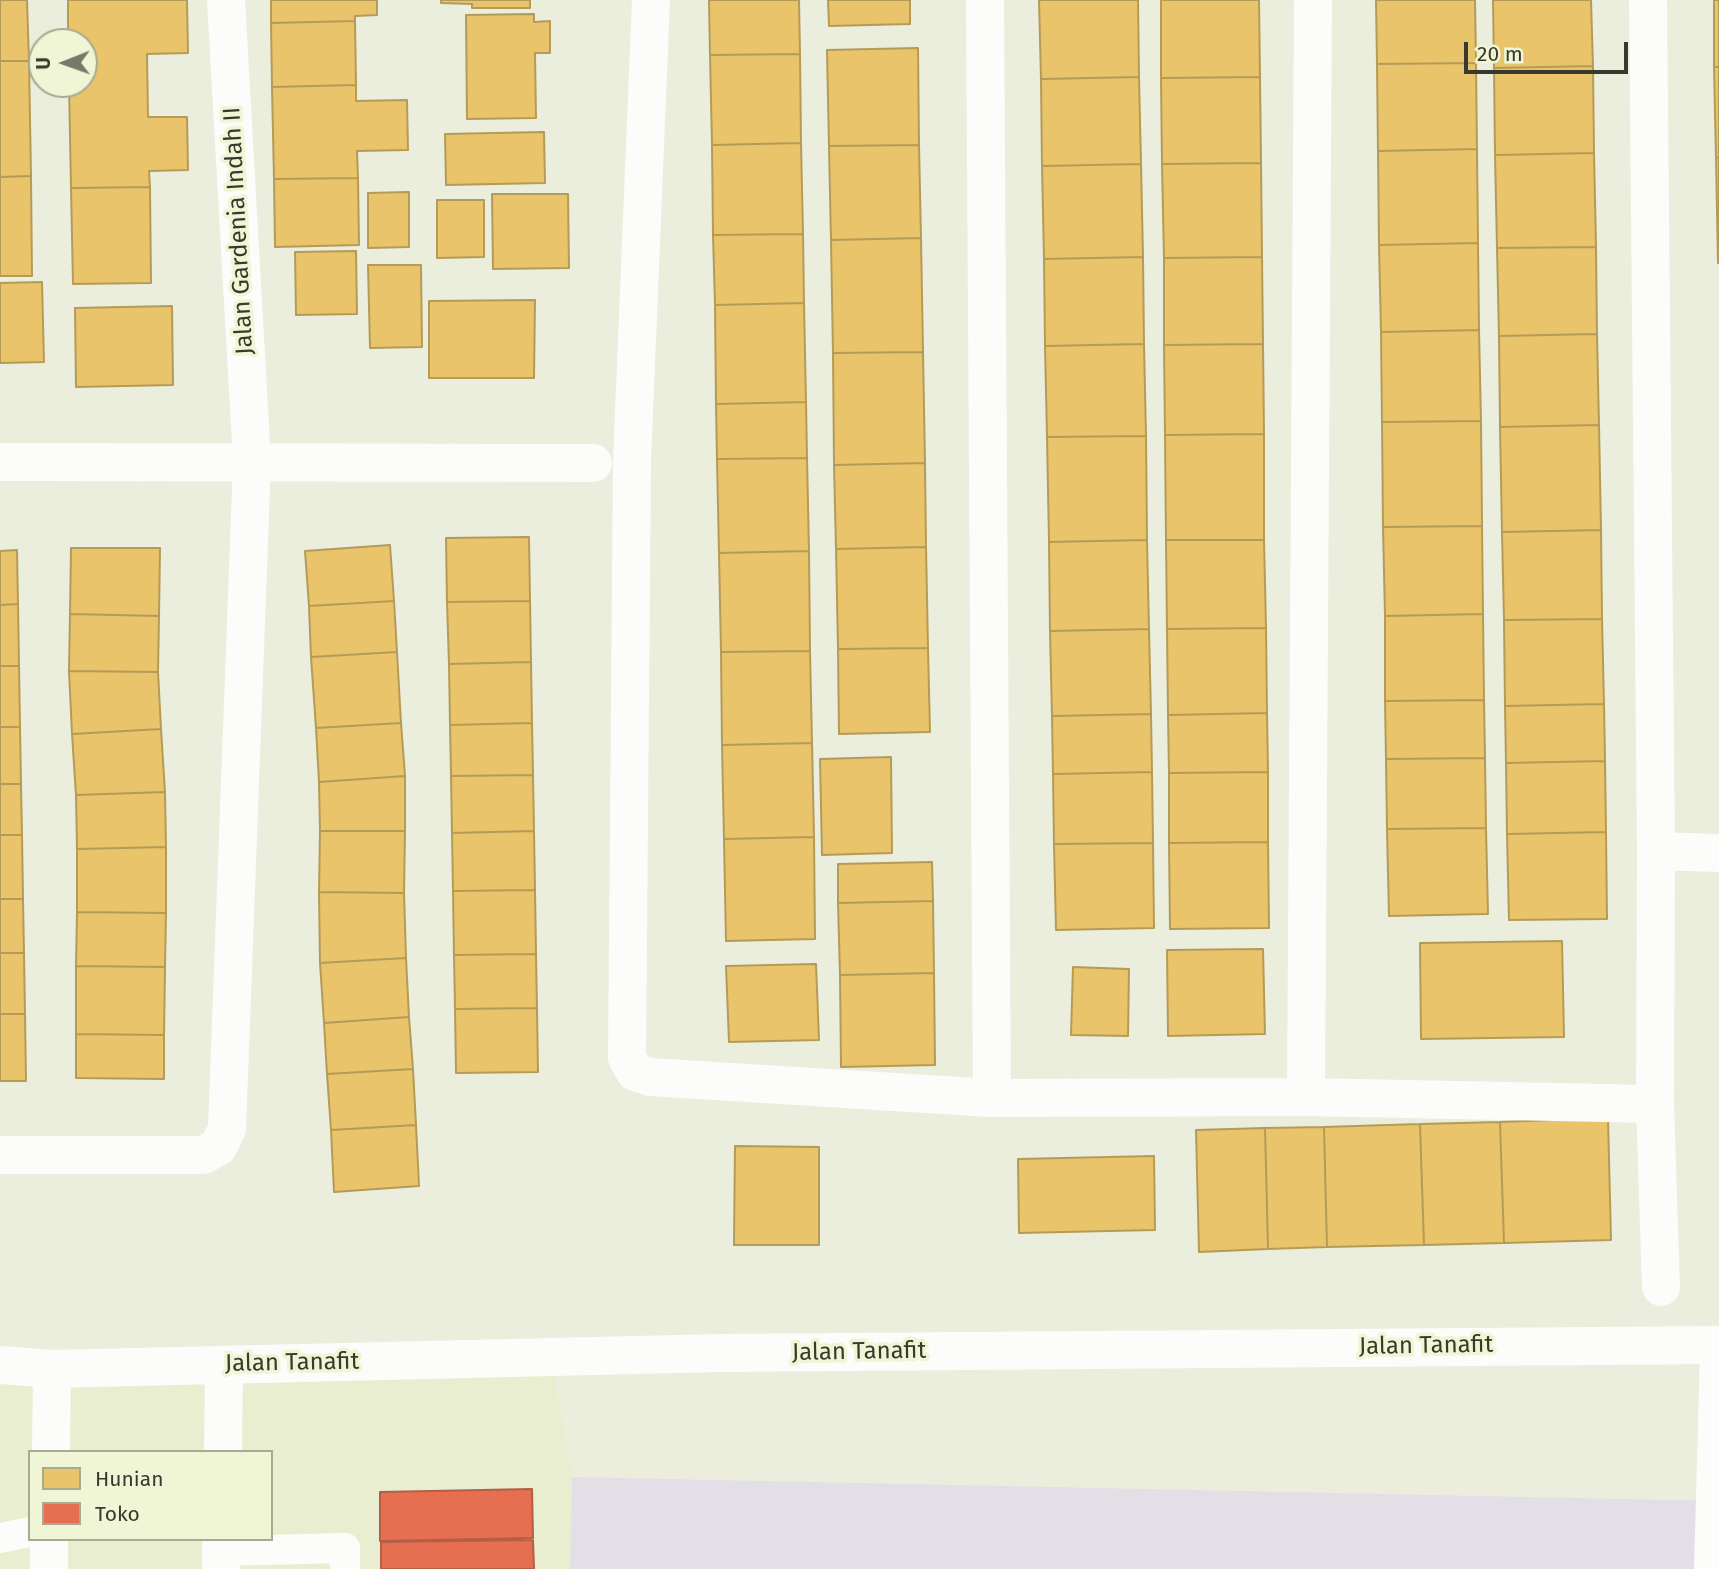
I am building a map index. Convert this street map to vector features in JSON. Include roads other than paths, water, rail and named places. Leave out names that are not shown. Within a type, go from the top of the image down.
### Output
[{"type":"street","name":"Jalan Gardenia Indah II","points":[[0,1155],[203,1156],[218,1147],[227,1129],[252,462],[226,0]]},
{"type":"street","points":[[651,0],[632,461],[627,1058],[635,1072],[650,1077],[992,1098],[1306,1097],[1655,1104]]},
{"type":"street","points":[[985,0],[992,1098]]},
{"type":"street","points":[[1306,1097],[1313,0]]},
{"type":"street","points":[[1648,0],[1656,851],[1655,1104],[1661,1287]]},
{"type":"street","points":[[0,462],[593,463]]},
{"type":"street","points":[[1656,851],[1719,853]]},
{"type":"street","points":[[1713,1569],[1719,1347]]},
{"type":"street","name":"Jalan Tanafit","points":[[0,1365],[52,1368],[706,1353],[1719,1347]]},
{"type":"street","points":[[223,1450],[224,1365]]},
{"type":"street","points":[[51,1450],[52,1368]]},
{"type":"street","points":[[49,1541],[49,1569]]},
{"type":"lane","points":[[0,1538],[28,1532]]},
{"type":"lane","points":[[221,1553],[345,1548],[345,1569]]}]
